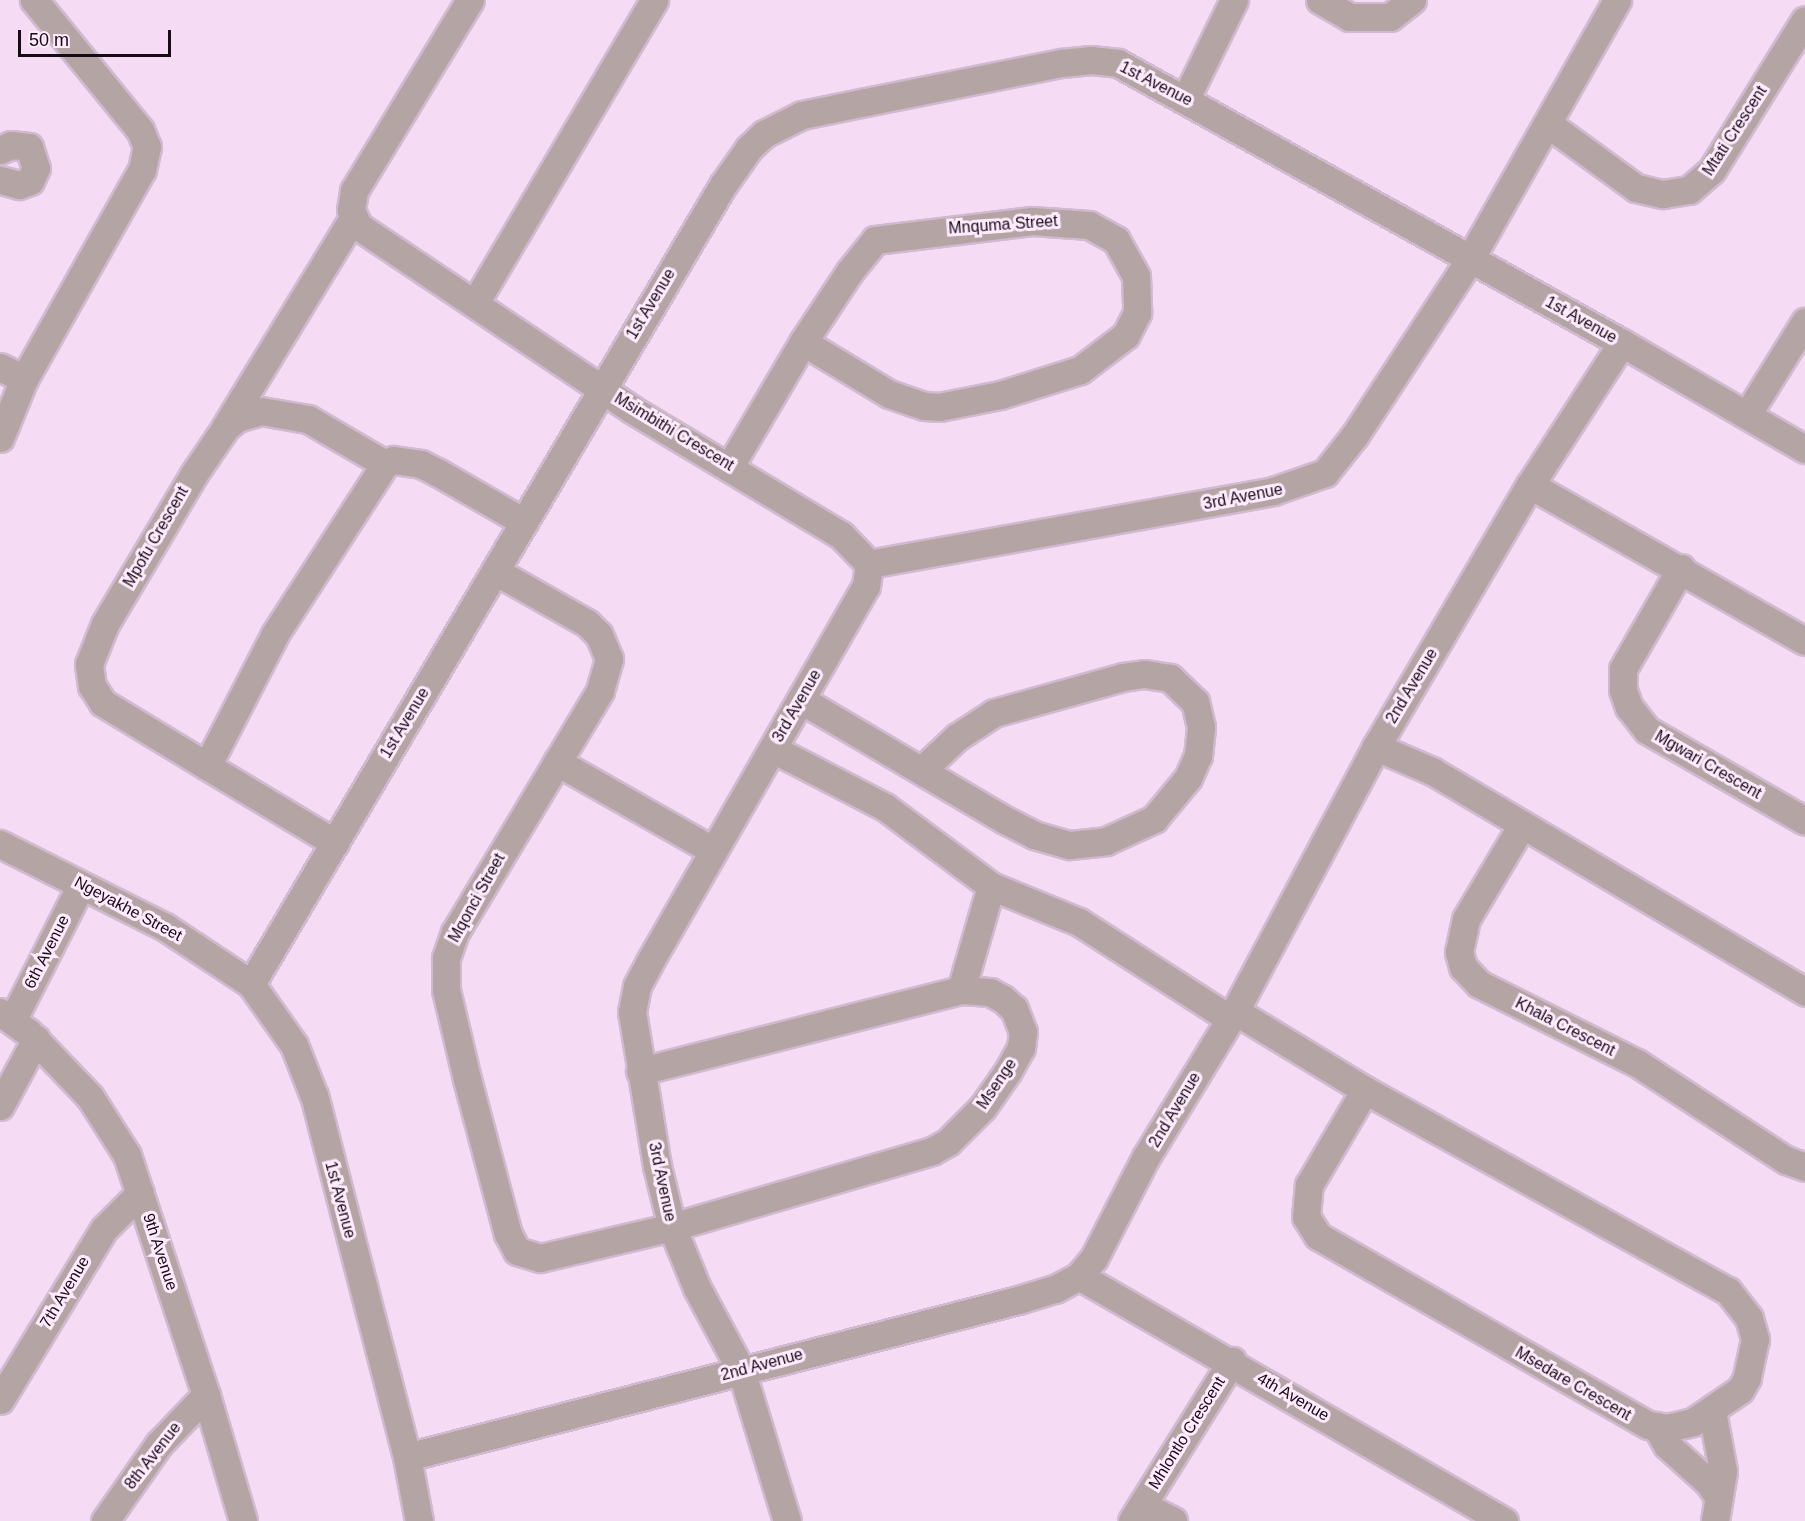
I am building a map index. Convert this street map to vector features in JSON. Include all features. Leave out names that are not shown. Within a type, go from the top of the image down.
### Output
[{"type":"street","points":[[0,438],[12,373],[138,177],[147,147],[140,130],[34,0]]},
{"type":"street","points":[[226,427],[353,218],[354,191],[470,0]]},
{"type":"street","points":[[475,303],[654,0]]},
{"type":"street","points":[[1186,98],[1234,0]]},
{"type":"street","points":[[1320,0],[1349,17],[1390,17],[1412,0]]},
{"type":"street","points":[[1470,259],[1617,0]]},
{"type":"street","name":"Mtati Crescent","points":[[1548,124],[1636,188],[1663,194],[1689,190],[1712,170],[1805,20]]},
{"type":"street","name":"1st Avenue","points":[[419,1521],[407,1457],[314,1096],[294,1045],[251,984],[601,388],[723,185],[749,148],[780,125],[812,113],[1091,60],[1118,63],[1186,98],[1622,343],[1805,449]]},
{"type":"street","points":[[0,150],[11,145],[29,147],[36,168],[30,181],[19,185],[0,180]]},
{"type":"street","name":"Msimbithi Crescent","points":[[353,218],[370,235],[664,429],[730,466],[841,535],[869,564]]},
{"type":"street","name":"Mnquma Street","points":[[730,466],[803,342],[867,246],[884,237],[1032,222],[1089,225],[1116,240],[1128,256],[1139,292],[1137,313],[1126,336],[1104,355],[1048,382],[954,405],[909,403],[853,374],[803,342]]},
{"type":"street","name":"3rd Avenue","points":[[787,1521],[741,1370],[697,1288],[672,1227],[640,1071],[632,1012],[637,987],[712,850],[803,700],[866,586],[869,564],[1111,523],[1311,481],[1324,474],[1355,435],[1470,259]]},
{"type":"street","points":[[1747,415],[1805,322]]},
{"type":"street","name":"2nd Avenue","points":[[407,1457],[1018,1300],[1055,1289],[1079,1276],[1094,1258],[1146,1158],[1232,1015],[1376,747],[1530,485],[1622,343]]},
{"type":"street","name":"Mpofu Crescent","points":[[334,843],[103,703],[92,686],[89,664],[105,624],[199,465],[226,427],[237,418],[261,411],[292,414],[385,464],[402,460],[421,465],[524,522]]},
{"type":"street","points":[[207,766],[275,634],[385,464]]},
{"type":"street","points":[[1530,485],[1681,568],[1805,641]]},
{"type":"street","name":"Mgwari Crescent","points":[[1681,568],[1623,669],[1623,690],[1629,707],[1647,730],[1805,820]]},
{"type":"street","name":"Mqonci Street","points":[[495,571],[566,608],[587,623],[605,647],[607,671],[600,691],[450,946],[444,975],[467,1080],[508,1234],[517,1251],[540,1258],[672,1227]]},
{"type":"street","points":[[803,700],[922,770],[1034,835],[1055,843],[1086,845],[1132,831],[1154,819],[1171,802],[1198,756],[1201,727],[1195,702],[1170,678],[1144,674],[1123,677],[994,713],[957,737],[922,770]]},
{"type":"street","points":[[1376,747],[1432,771],[1805,992]]},
{"type":"street","name":"Msedare Crescent","points":[[773,748],[885,807],[991,885],[1079,922],[1232,1015],[1728,1291],[1749,1318],[1755,1339],[1747,1378],[1740,1390],[1693,1422],[1668,1428],[1656,1426],[1625,1414],[1309,1228],[1305,1202],[1309,1185],[1365,1090]]},
{"type":"street","points":[[557,762],[712,850]]},
{"type":"street","name":"Khala Crescent","points":[[1522,825],[1466,919],[1459,952],[1463,967],[1479,984],[1637,1063],[1786,1160],[1805,1167]]},
{"type":"street","name":"Ngeyakhe Street","points":[[0,844],[201,948],[251,984]]},
{"type":"street","name":"6th Avenue","points":[[6,1015],[81,885]]},
{"type":"street","points":[[961,990],[991,885]]},
{"type":"street","name":"Msenge","points":[[640,1071],[961,990],[990,992],[1003,999],[1020,1018],[1023,1032],[1021,1048],[1008,1071],[983,1107],[948,1142],[907,1159],[672,1227]]},
{"type":"street","name":"9th Avenue","points":[[6,1015],[36,1040],[90,1097],[113,1130],[140,1193],[206,1395],[243,1521]]},
{"type":"street","points":[[0,1106],[36,1040]]},
{"type":"street","name":"7th Avenue","points":[[0,1400],[104,1229],[140,1193]]},
{"type":"street","name":"4th Avenue","points":[[1079,1276],[1232,1361],[1504,1521]]},
{"type":"street","name":"Mhlontlo Crescent","points":[[1173,1521],[1137,1513],[1232,1361]]},
{"type":"street","name":"8th Avenue","points":[[105,1521],[159,1444],[206,1395]]},
{"type":"street","points":[[1712,1411],[1723,1471],[1716,1509]]},
{"type":"street","points":[[1656,1426],[1667,1445],[1709,1483],[1716,1509]]}]
